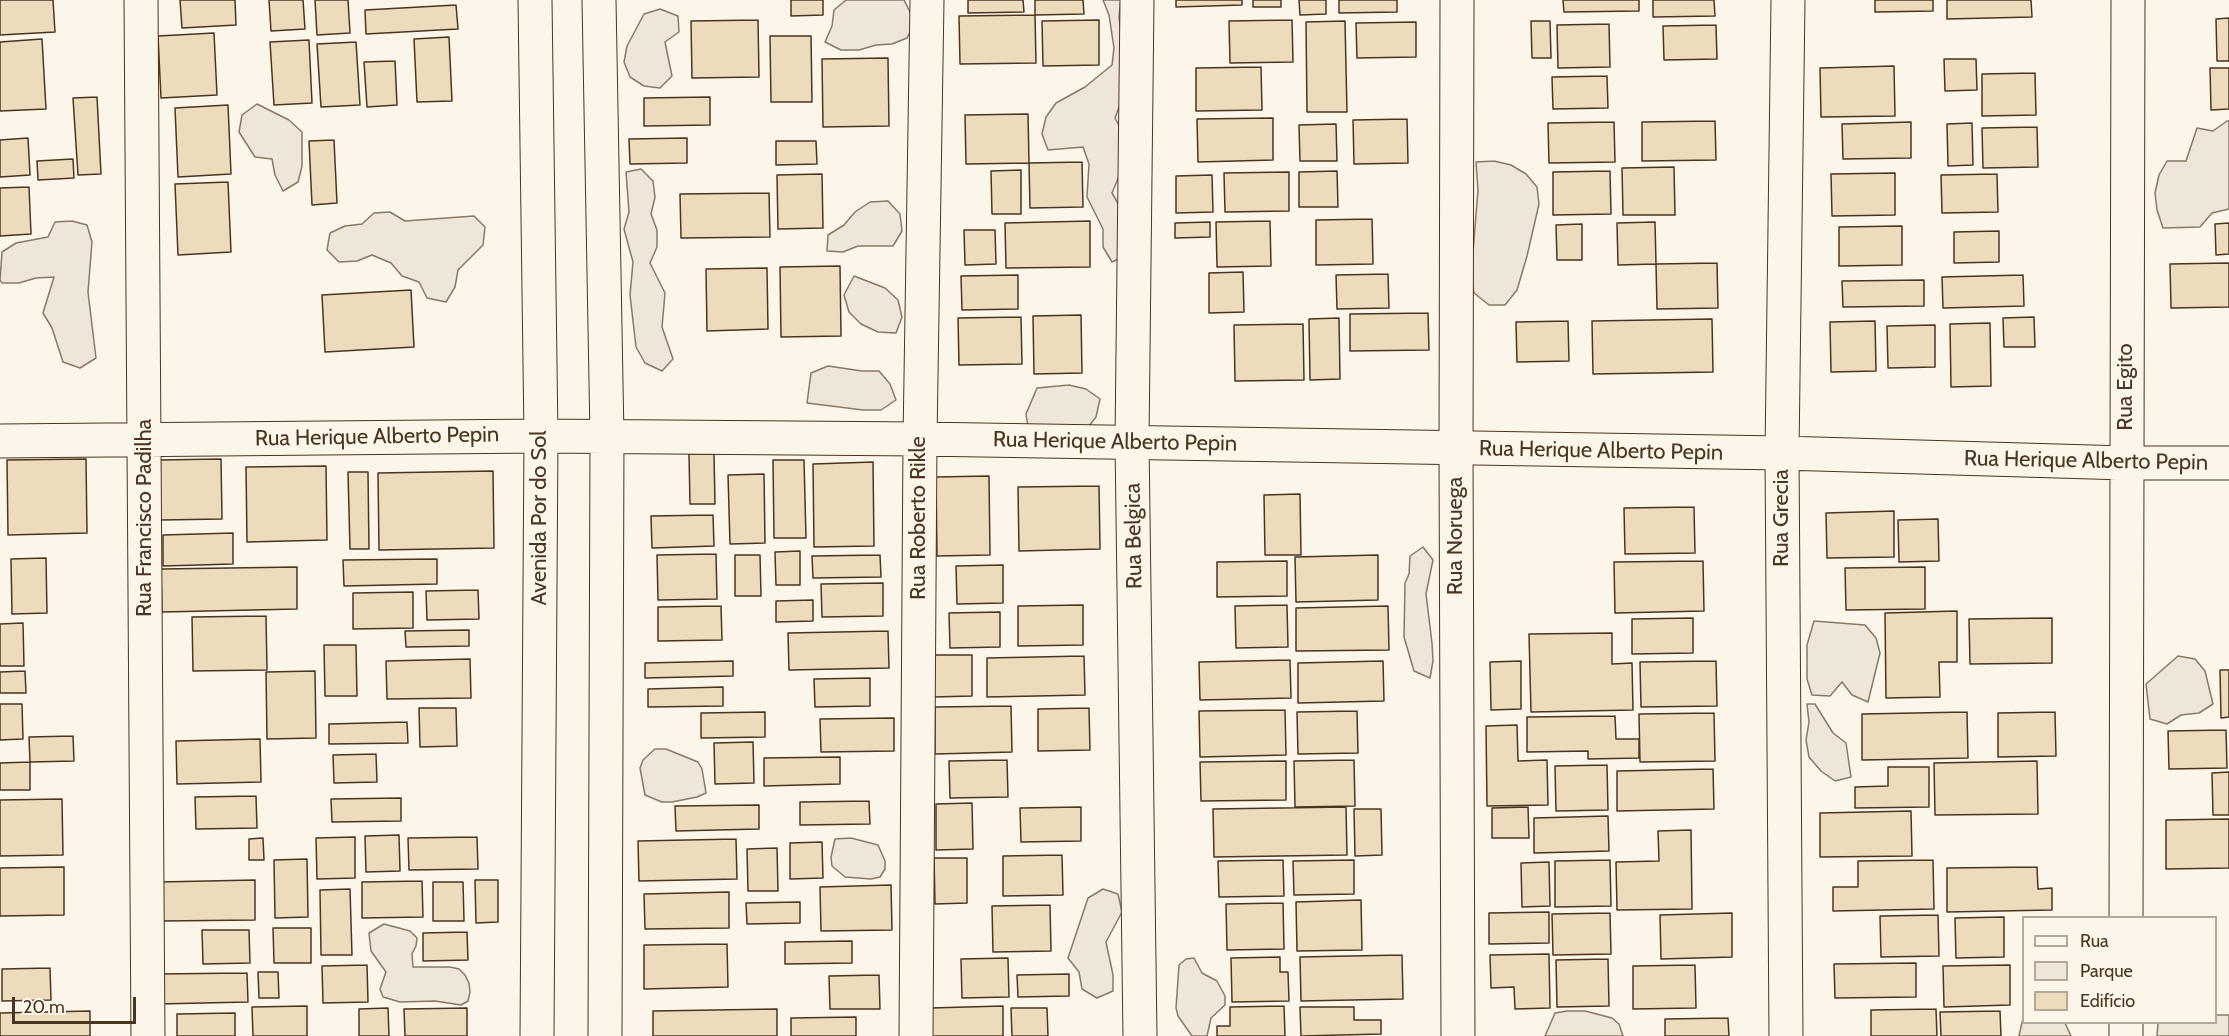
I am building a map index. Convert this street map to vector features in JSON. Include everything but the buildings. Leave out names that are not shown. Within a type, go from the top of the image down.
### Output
[{"type":"street","name":"Rua Francisco Padilha","points":[[141,0],[148,1036]]},
{"type":"street","name":"Avenida Por do Sol","points":[[535,0],[541,436],[537,1036]]},
{"type":"street","points":[[599,0],[607,436],[605,1036]]},
{"type":"street","name":"Rua Roberto Rikle","points":[[916,1036],[920,439],[927,0]]},
{"type":"street","name":"Rua Belgica","points":[[1137,0],[1132,441],[1140,1036]]},
{"type":"street","name":"Rua Noruega","points":[[1457,0],[1458,1036]]},
{"type":"street","name":"Rua Grecia","points":[[1786,1036],[1782,453],[1788,0]]},
{"type":"street","name":"Rua Egito","points":[[2126,916],[2128,0]]},
{"type":"street","name":"Rua Herique Alberto Pepin","points":[[0,441],[541,436],[1132,441],[1456,449],[1782,453],[2126,463],[2229,463]]},
{"type":"green space","points":[[846,0],[904,0],[915,22],[907,38],[892,44],[876,45],[859,50],[841,50],[825,42],[832,26],[834,10]]},
{"type":"green space","points":[[1103,0],[1121,0],[1119,17],[1127,85],[1115,118],[1131,148],[1112,193],[1129,222],[1128,255],[1112,262],[1103,247],[1103,229],[1087,197],[1089,164],[1083,147],[1048,150],[1042,134],[1046,117],[1056,103],[1085,87],[1112,65],[1114,48],[1109,15]]},
{"type":"green space","points":[[660,9],[678,16],[679,32],[665,42],[672,76],[660,88],[644,86],[630,77],[624,62],[627,46],[644,14]]},
{"type":"green space","points":[[257,104],[289,120],[302,132],[302,166],[298,182],[283,191],[275,175],[272,159],[255,157],[239,132],[242,115]]},
{"type":"green space","points":[[2229,121],[2229,209],[2212,213],[2200,227],[2163,228],[2157,210],[2155,193],[2159,175],[2167,161],[2186,161],[2197,128],[2213,131]]},
{"type":"green space","points":[[1494,161],[1511,165],[1526,174],[1537,187],[1539,204],[1517,290],[1505,305],[1489,305],[1474,293],[1471,277],[1478,190],[1476,162]]},
{"type":"green space","points":[[641,169],[653,181],[655,197],[651,214],[657,230],[657,247],[650,263],[665,293],[662,327],[673,359],[662,371],[645,363],[636,347],[630,295],[633,262],[624,229],[629,212],[626,172]]},
{"type":"green space","points":[[888,201],[900,214],[902,231],[893,246],[858,246],[843,252],[827,251],[828,235],[844,225],[855,212],[870,202]]},
{"type":"green space","points":[[390,212],[405,221],[474,216],[485,227],[483,245],[458,270],[455,287],[446,302],[427,298],[419,282],[402,276],[391,263],[372,255],[357,261],[339,262],[327,250],[330,233],[345,226],[362,224],[374,213]]},
{"type":"green space","points":[[72,221],[87,225],[92,242],[88,292],[96,358],[80,368],[63,362],[52,328],[43,313],[54,277],[36,278],[19,283],[2,283],[0,280],[2,252],[16,243],[48,237],[55,222]]},
{"type":"green space","points":[[854,276],[885,288],[898,300],[902,317],[896,333],[878,332],[861,324],[849,312],[844,295]]},
{"type":"green space","points":[[828,366],[879,371],[890,384],[896,400],[881,410],[807,403],[811,373]]},
{"type":"green space","points":[[1069,385],[1086,389],[1100,399],[1096,417],[1085,431],[1028,427],[1026,414],[1037,388]]},
{"type":"green space","points":[[1423,547],[1433,560],[1426,594],[1433,661],[1430,678],[1414,671],[1404,637],[1405,583],[1409,574],[1410,556]]},
{"type":"green space","points":[[1814,621],[1865,625],[1876,638],[1880,653],[1868,702],[1852,695],[1842,682],[1830,696],[1812,695],[1807,679],[1807,645]]},
{"type":"green space","points":[[2178,656],[2195,659],[2205,671],[2213,704],[2199,713],[2181,715],[2167,724],[2150,719],[2146,684]]},
{"type":"green space","points":[[1807,704],[1815,704],[1833,733],[1846,743],[1851,777],[1835,781],[1821,771],[1809,757],[1806,740],[1809,722]]},
{"type":"green space","points":[[655,749],[666,749],[698,762],[702,769],[706,793],[672,802],[662,802],[645,795],[640,768],[643,760]]},
{"type":"green space","points":[[851,838],[878,845],[885,861],[885,869],[880,877],[871,879],[845,877],[832,866],[831,857],[835,839]]},
{"type":"green space","points":[[1103,889],[1118,894],[1122,912],[1106,942],[1113,975],[1113,991],[1097,998],[1082,989],[1079,972],[1068,958],[1088,898]]},
{"type":"green space","points":[[384,924],[410,931],[417,938],[412,954],[413,967],[459,969],[469,983],[468,1001],[461,1005],[435,1001],[400,1002],[383,997],[380,989],[386,972],[371,951],[369,933]]},
{"type":"green space","points":[[1194,958],[1202,973],[1217,981],[1225,996],[1225,1005],[1211,1018],[1207,1036],[1192,1036],[1178,1016],[1176,1008],[1179,965],[1186,959]]},
{"type":"green space","points":[[1585,1011],[1612,1018],[1619,1024],[1623,1036],[1545,1036],[1555,1013]]},
{"type":"green space","points":[[2217,1015],[2229,1015],[2229,1036],[2157,1036],[2158,1024],[2217,1024]]},
{"type":"green space","points":[[2022,1022],[2065,1024],[2071,1036],[2019,1036]]}]
